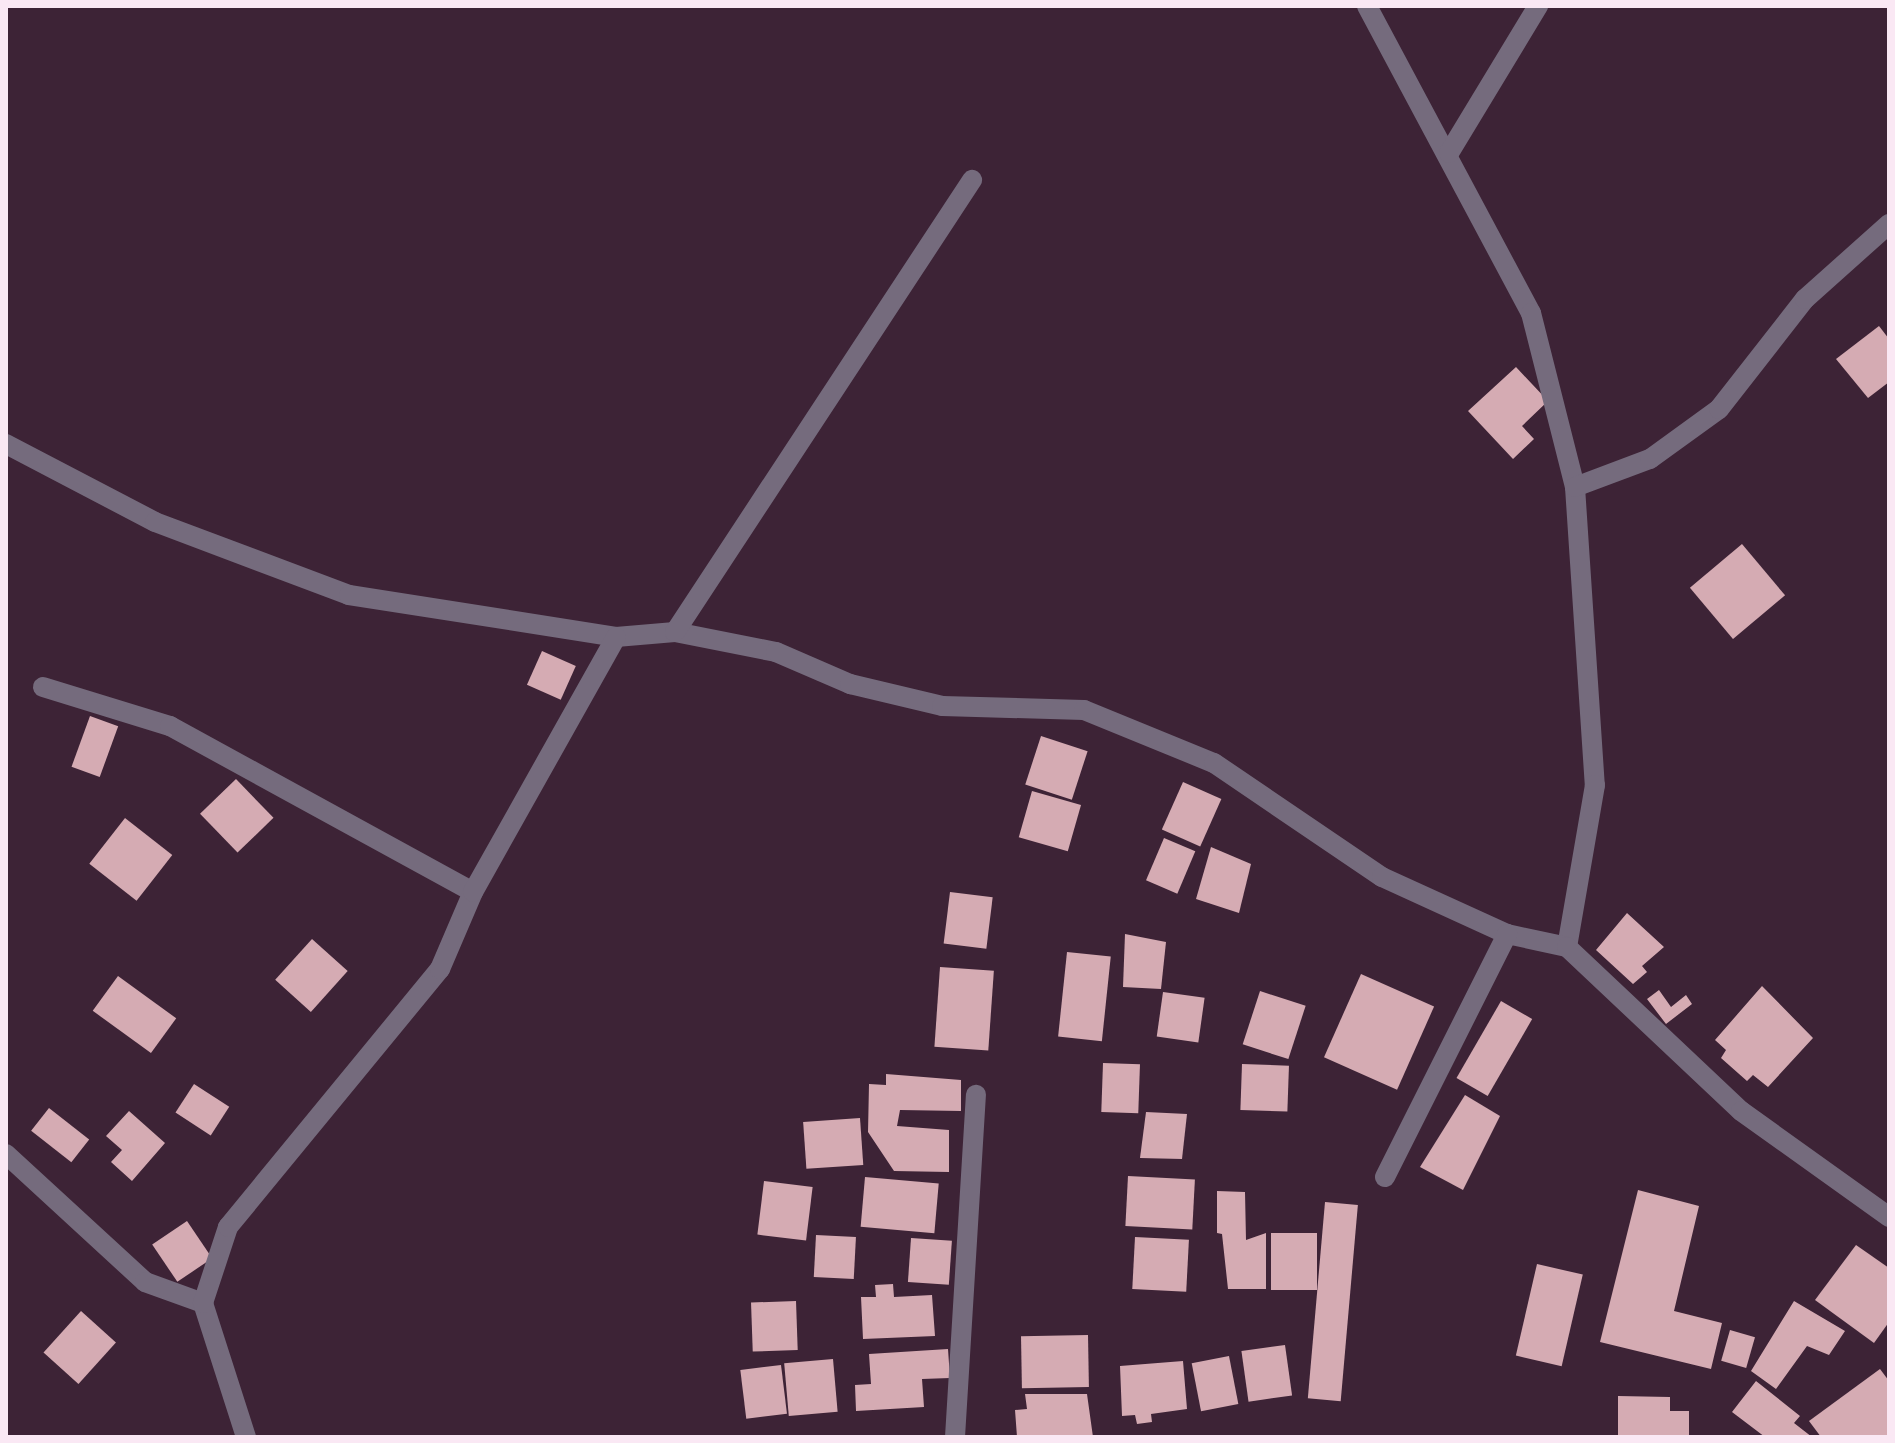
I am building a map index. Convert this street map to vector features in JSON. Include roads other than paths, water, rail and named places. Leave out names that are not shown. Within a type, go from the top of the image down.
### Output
[{"type":"street","points":[[1367,6],[1449,153],[1531,313],[1575,487],[1595,785],[1567,947]]},
{"type":"street","points":[[1449,153],[1538,6]]},
{"type":"street","points":[[675,632],[972,180]]},
{"type":"street","points":[[1575,487],[1650,459],[1719,409],[1805,299],[1889,224]]},
{"type":"street","points":[[6,444],[155,522],[349,595],[616,637],[675,632],[776,652],[850,684],[942,706],[1084,710],[1214,763],[1382,877],[1507,934],[1567,947],[1741,1111],[1889,1217]]},
{"type":"street","points":[[246,1437],[203,1303],[228,1227],[440,969],[473,892],[616,637]]},
{"type":"street","points":[[43,687],[170,726],[473,892]]},
{"type":"street","points":[[1385,1177],[1507,934]]},
{"type":"street","points":[[955,1437],[976,1095]]},
{"type":"street","points":[[6,1154],[145,1282],[203,1303]]}]
